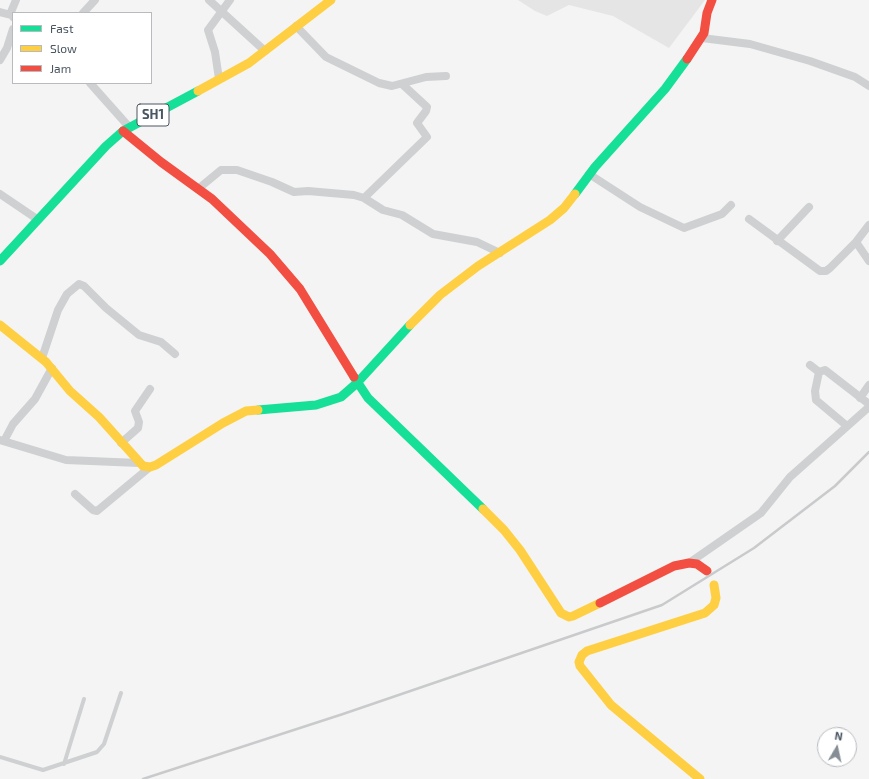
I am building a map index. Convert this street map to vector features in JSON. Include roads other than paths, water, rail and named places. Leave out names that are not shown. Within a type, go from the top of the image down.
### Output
[{"type":"street","points":[[0,12],[12,16],[11,12],[16,0]]},
{"type":"street","points":[[84,12],[95,0]]},
{"type":"street","points":[[209,0],[265,51]]},
{"type":"street","points":[[219,79],[215,52],[208,30],[230,0]]},
{"type":"street","name":"SH1","points":[[1,258],[106,146],[126,130],[249,63],[332,0]]},
{"type":"street","points":[[75,494],[93,510],[97,510],[150,467],[156,465],[223,423],[246,411],[316,405],[341,397],[357,383],[430,304],[465,276],[550,220],[564,208],[589,174],[664,89],[702,38],[712,0]]},
{"type":"street","points":[[296,26],[318,50],[333,61],[379,83],[392,86],[426,77],[446,76]]},
{"type":"street","points":[[0,60],[7,48],[12,32]]},
{"type":"street","points":[[702,38],[750,44],[810,61],[849,75],[869,86]]},
{"type":"street","points":[[91,84],[126,130],[161,162],[218,205],[266,250],[296,284],[357,383],[368,398],[504,530],[564,616],[573,616],[659,572],[674,566],[689,563],[697,564],[707,571]]},
{"type":"street","points":[[364,198],[427,136],[417,123],[426,111],[427,107],[402,84]]},
{"type":"street","points":[[198,189],[217,172],[231,169],[272,182],[290,191],[341,194],[364,198],[383,210],[402,215],[432,234],[477,242],[500,253]]},
{"type":"street","points":[[589,174],[640,207],[684,228],[722,214],[731,205]]},
{"type":"street","points":[[0,194],[37,219]]},
{"type":"street","points":[[778,241],[809,207]]},
{"type":"street","points":[[749,219],[820,271],[826,271],[830,268],[856,242],[869,225]]},
{"type":"street","points":[[856,242],[869,261]]},
{"type":"street","points":[[42,358],[58,310],[67,294],[79,284],[84,286],[109,311],[139,335],[160,342],[175,354]]},
{"type":"street","points":[[0,325],[42,358],[70,390],[99,417],[139,463]]},
{"type":"street","points":[[810,365],[819,372]]},
{"type":"street","points":[[52,368],[35,399],[12,424],[2,440],[66,460],[139,463],[150,467]]},
{"type":"street","points":[[689,563],[761,513],[790,477],[869,406],[825,370],[821,370],[819,372]]},
{"type":"street","points":[[819,372],[815,391],[816,400],[848,426]]},
{"type":"street","points":[[860,398],[869,385]]},
{"type":"street","points":[[121,444],[138,428],[139,422],[134,411],[150,389]]},
{"type":"street","points":[[700,779],[611,706],[580,666],[579,662],[582,655],[587,651],[705,613],[714,605],[716,598],[714,585]]},
{"type":"lane","points":[[0,757],[43,770],[97,752],[102,748],[121,693]]},
{"type":"lane","points":[[64,764],[84,699]]},
{"type":"railway","points":[[143,779],[343,714],[662,605],[754,548],[835,486],[869,452]]}]
